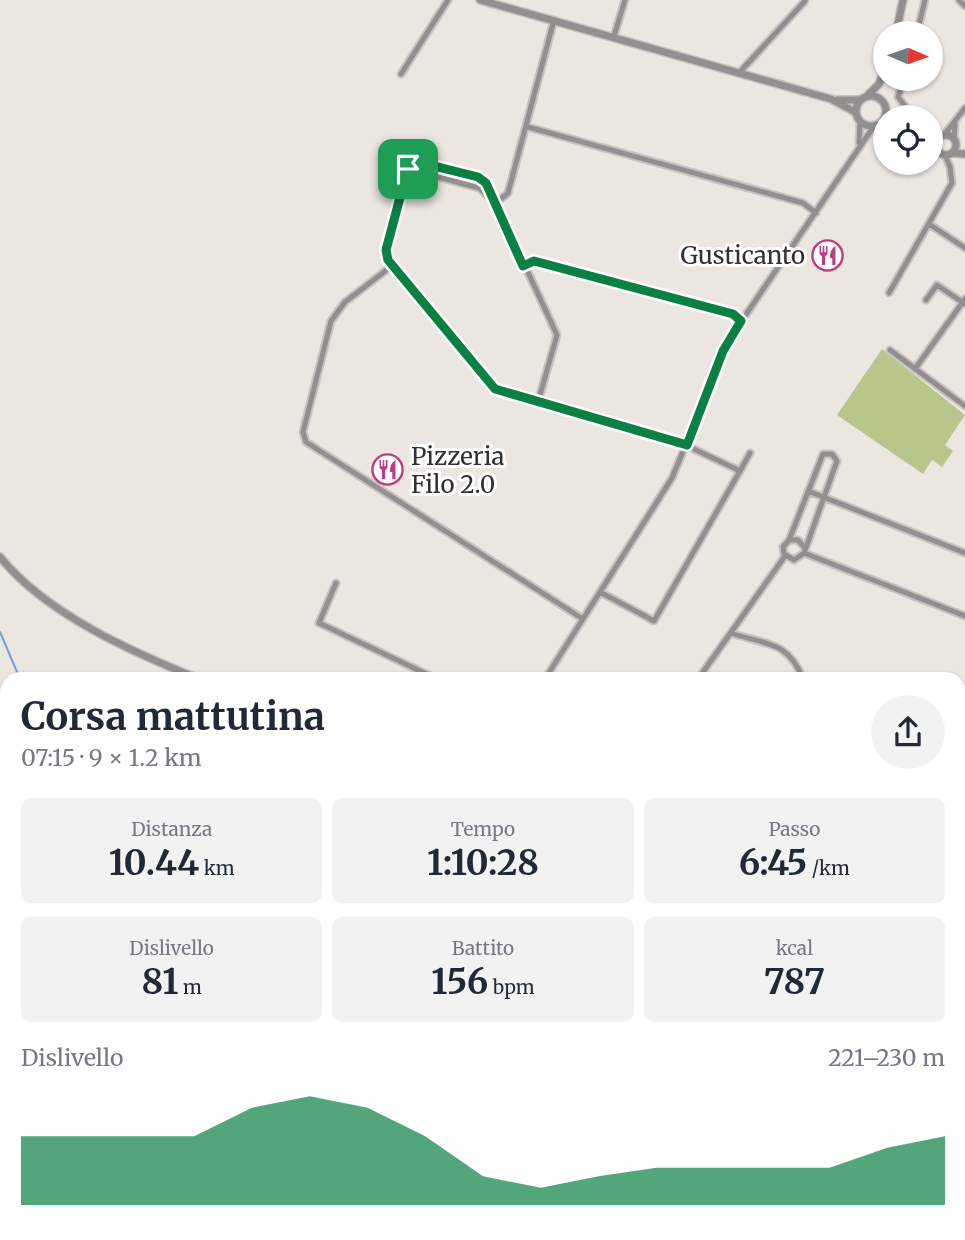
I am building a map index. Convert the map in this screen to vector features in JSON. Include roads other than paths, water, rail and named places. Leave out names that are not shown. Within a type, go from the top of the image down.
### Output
[{"type":"street","points":[[401,74],[448,0]]},
{"type":"street","points":[[480,0],[831,99],[856,112],[862,136],[858,148]]},
{"type":"street","points":[[614,36],[625,0]]},
{"type":"street","points":[[898,21],[903,0]]},
{"type":"street","points":[[920,21],[925,0]]},
{"type":"street","points":[[959,0],[965,6]]},
{"type":"street","points":[[739,73],[804,1]]},
{"type":"street","points":[[495,204],[508,193],[528,127],[554,20]]},
{"type":"street","points":[[856,112],[873,89]]},
{"type":"street","points":[[882,91],[883,105]]},
{"type":"street","points":[[831,99],[863,99],[874,96],[881,100]]},
{"type":"street","points":[[943,131],[965,108]]},
{"type":"street","points":[[889,293],[952,183],[950,167],[956,119]]},
{"type":"street","points":[[860,122],[873,124]]},
{"type":"street","points":[[528,127],[803,203],[816,213]]},
{"type":"street","points":[[550,672],[672,478],[723,351],[858,148],[873,132]]},
{"type":"street","points":[[943,141],[952,149]]},
{"type":"street","points":[[943,147],[965,153]]},
{"type":"street","points":[[538,401],[557,337],[488,186],[478,177],[410,160],[386,250],[393,265],[495,389],[687,445],[740,471]]},
{"type":"street","points":[[408,169],[479,188],[495,204]]},
{"type":"street","points":[[929,224],[965,248]]},
{"type":"street","points":[[523,266],[534,261],[733,314],[741,321]]},
{"type":"street","points":[[393,265],[341,306],[327,331],[303,432],[308,445],[583,620]]},
{"type":"street","points":[[915,369],[964,302],[937,285],[926,300]]},
{"type":"street","points":[[890,350],[965,406]]},
{"type":"street","points":[[600,592],[654,621],[750,453]]},
{"type":"street","points":[[703,672],[785,556],[783,547],[789,540],[823,454],[832,454],[837,461],[804,550],[797,560],[785,556]]},
{"type":"street","points":[[808,491],[965,554]]},
{"type":"street","points":[[789,540],[798,540],[804,550],[965,616]]},
{"type":"street","points":[[0,557],[37,592],[93,629],[141,656],[181,672]]},
{"type":"street","points":[[336,583],[319,624],[422,672]]},
{"type":"street","points":[[730,633],[764,640],[787,652],[800,672]]},
{"type":"waterway","points":[[0,632],[17,672]]},
{"type":"place","name":"Gusticanto","points":[[828,255]]},
{"type":"place","name":"Pizzeria Filo 2.0","points":[[388,470]]}]
